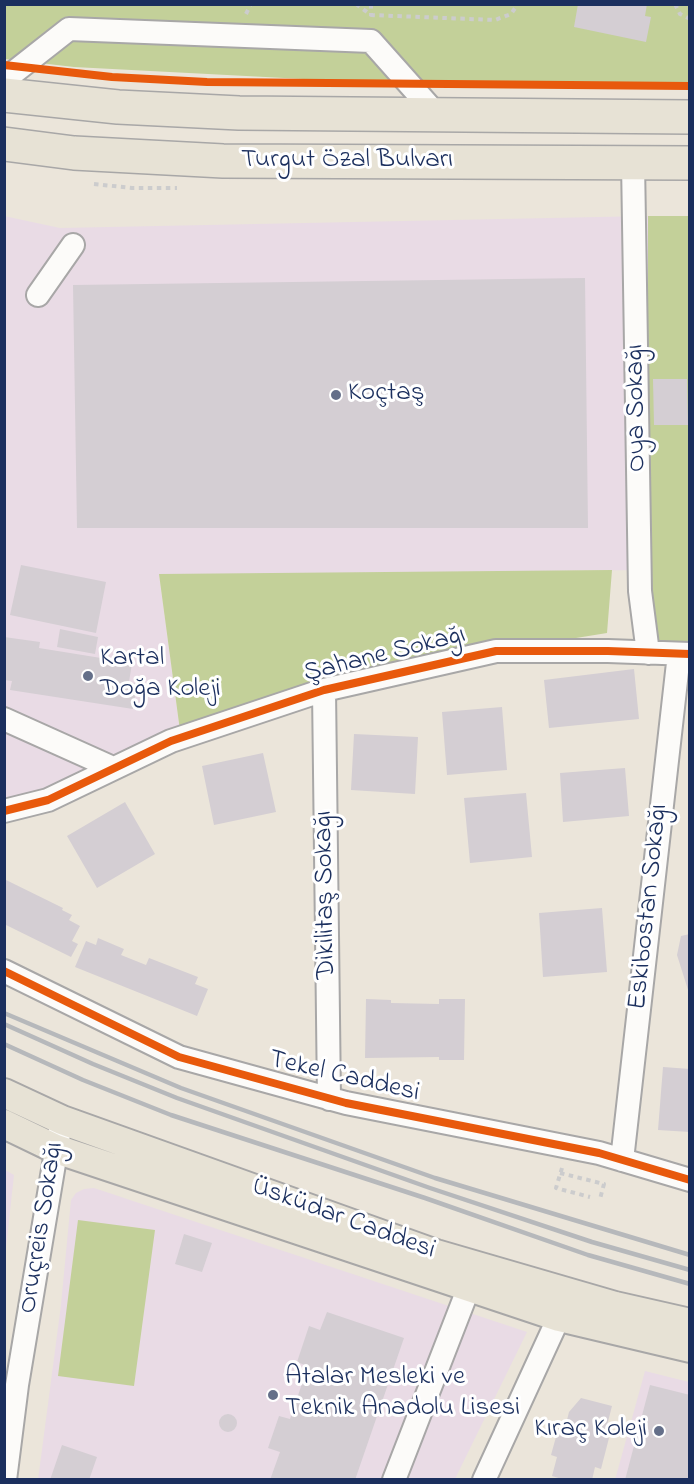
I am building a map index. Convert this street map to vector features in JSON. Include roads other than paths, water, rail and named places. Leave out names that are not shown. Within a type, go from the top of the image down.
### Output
[{"type":"highway","name":"Turgut Özal Bulvarı","points":[[4,95],[118,107],[228,112],[690,117]]},
{"type":"highway","name":"Turgut Özal Bulvarı","points":[[4,144],[74,153],[223,162],[690,163]]},
{"type":"main road","name":"Üsküdar Caddesi","points":[[4,1093],[62,1120],[436,1254],[615,1306],[690,1323]]},
{"type":"main road","name":"Üsküdar Caddesi","points":[[4,1124],[56,1149],[559,1317],[690,1348]]},
{"type":"street","points":[[4,80],[69,29],[371,41],[436,114]]},
{"type":"street","name":"Oya Sokağı","points":[[633,162],[640,591],[648,654]]},
{"type":"street","points":[[38,295],[73,244]]},
{"type":"street","name":"Şahane Sokağı","points":[[4,811],[48,800],[171,741],[324,690],[496,651],[684,654]]},
{"type":"street","name":"Eskibostan Sokağı","points":[[622,1160],[684,654]]},
{"type":"street","name":"Dikilitaş Sokağı","points":[[324,690],[329,1099]]},
{"type":"street","points":[[4,719],[113,768]]},
{"type":"street","name":"Tekel Caddesi","points":[[4,971],[179,1057],[329,1099],[599,1153],[690,1180]]},
{"type":"street","name":"Oruçreis Sokağı","points":[[5,1479],[17,1385],[62,1120]]},
{"type":"street","points":[[394,1479],[469,1287]]},
{"type":"street","points":[[484,1479],[559,1317]]},
{"type":"railway","points":[[4,1013],[181,1088],[435,1178],[690,1255]]},
{"type":"railway","points":[[4,1024],[177,1098],[430,1188],[592,1242],[690,1270]]},
{"type":"railway","points":[[4,1044],[83,1080],[171,1115],[425,1198],[588,1255],[690,1284]]},
{"type":"place","name":"Koçtaş","points":[[336,395]]},
{"type":"place","name":"Kartal Doğa Koleji","points":[[88,676]]},
{"type":"place","name":"Atalar Mesleki ve Teknik Anadolu Lisesi","points":[[273,1395]]},
{"type":"place","name":"Kıraç Koleji","points":[[659,1431]]}]
